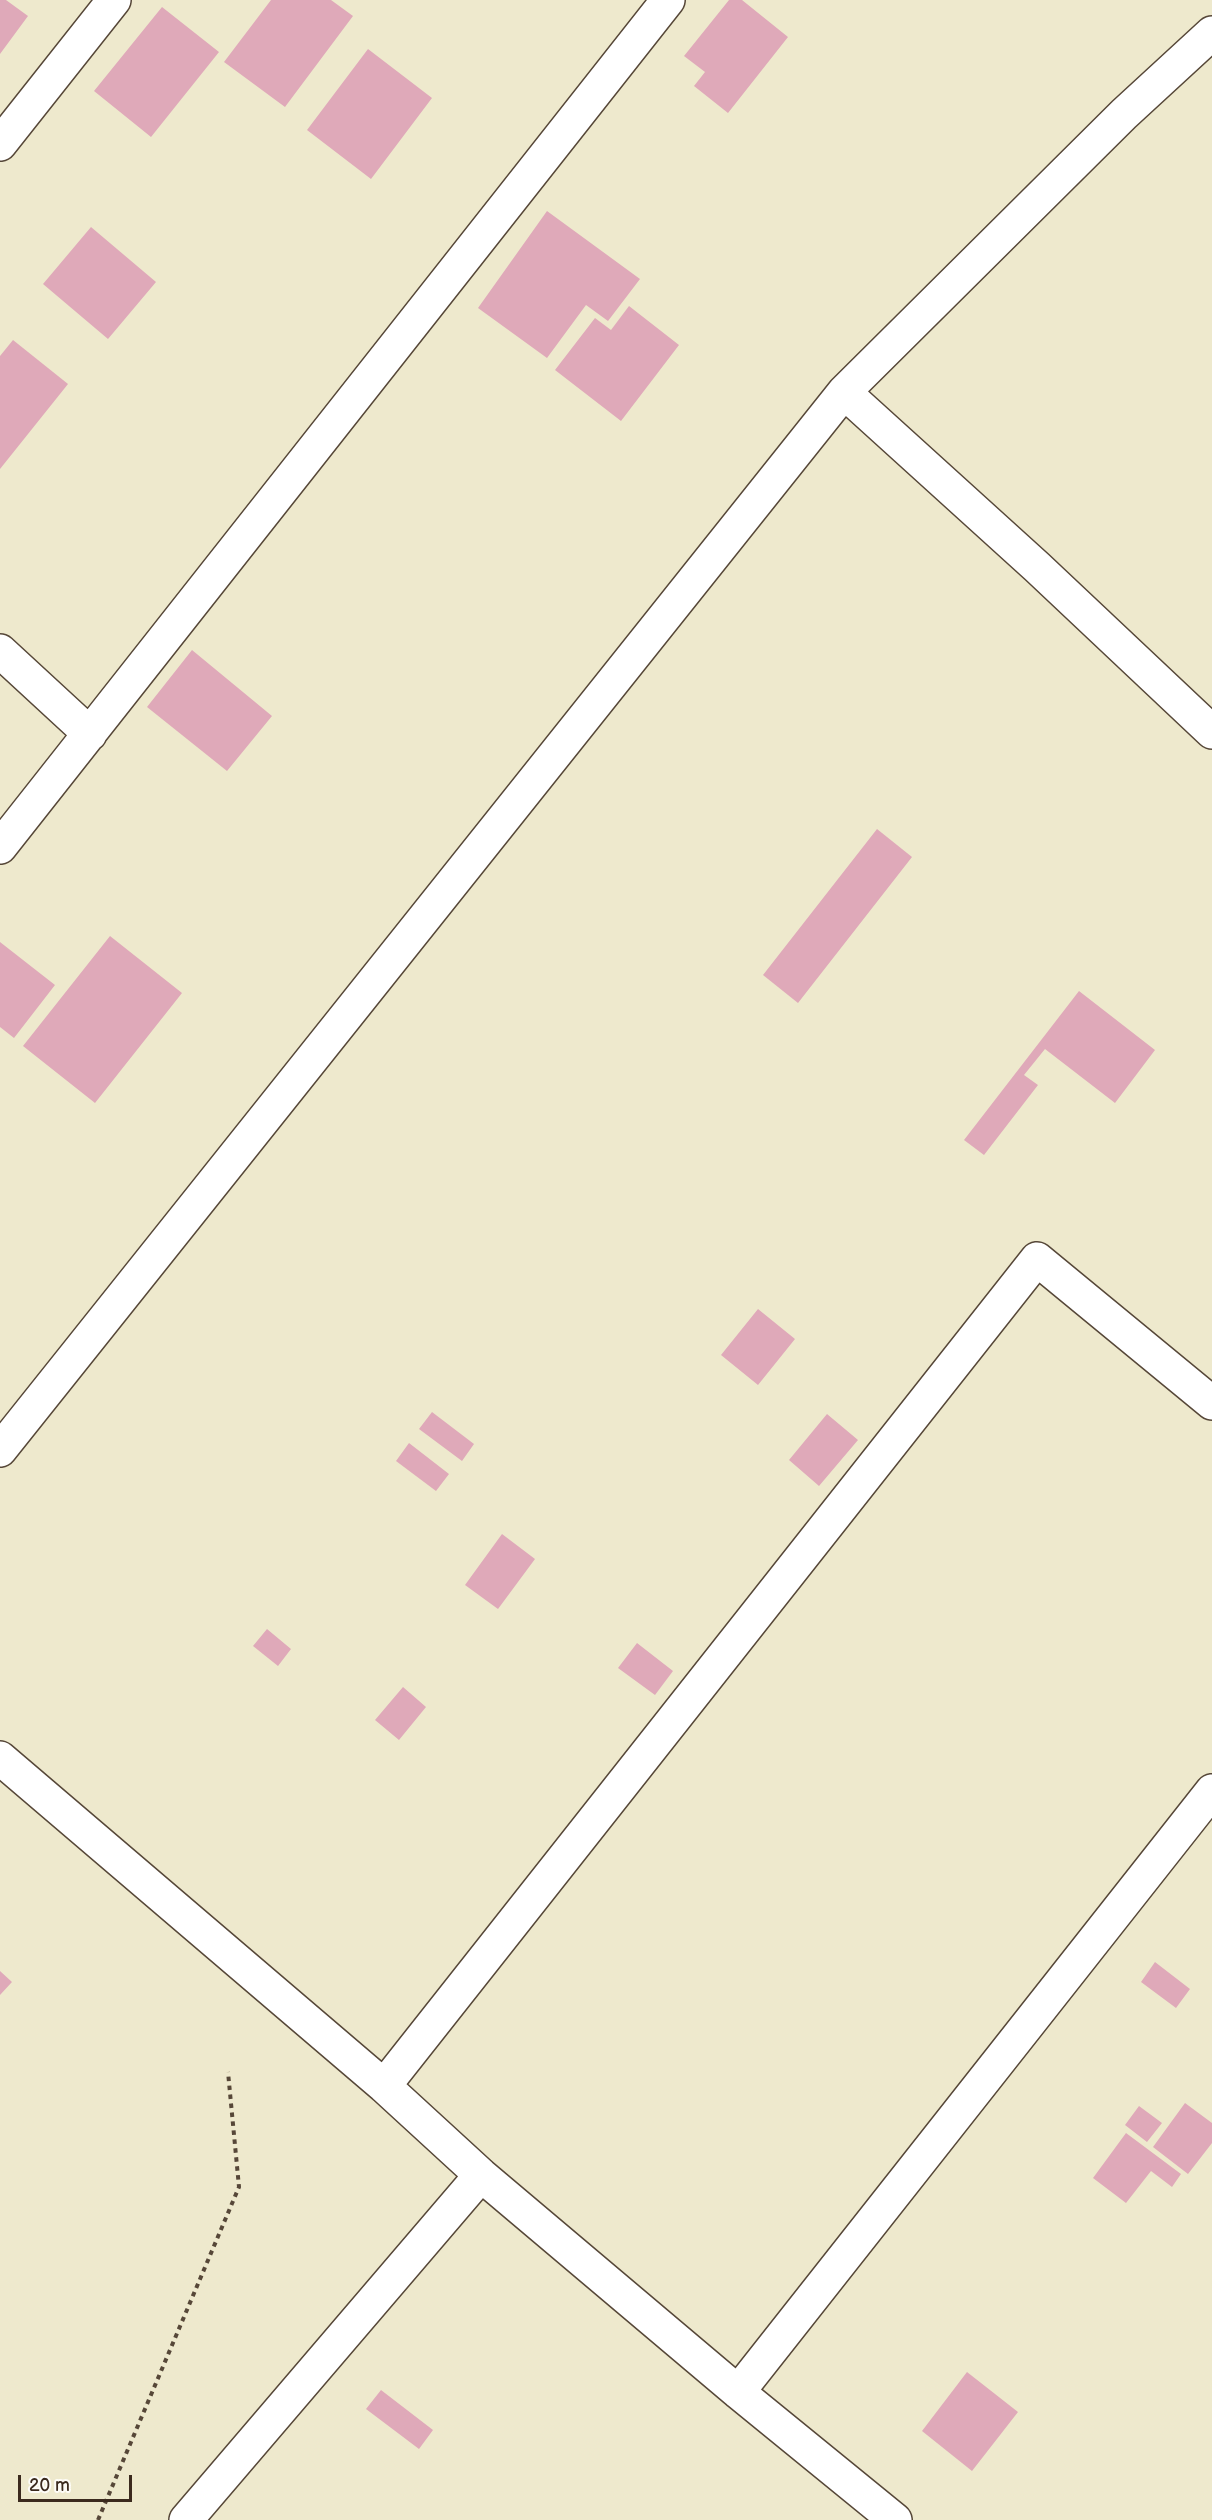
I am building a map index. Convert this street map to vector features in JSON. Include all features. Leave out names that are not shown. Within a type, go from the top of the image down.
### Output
[{"type":"street","points":[[0,144],[114,0]]},
{"type":"street","points":[[0,847],[668,0]]},
{"type":"street","points":[[0,1450],[844,392],[1124,114],[1212,33]]},
{"type":"street","points":[[844,392],[1037,567],[1212,732]]},
{"type":"street","points":[[0,651],[90,735]]},
{"type":"street","points":[[384,2086],[1037,1259],[1212,1403]]},
{"type":"street","points":[[0,1758],[384,2086],[482,2175],[738,2392],[895,2520]]},
{"type":"street","points":[[738,2392],[1212,1791]]},
{"type":"street","points":[[186,2520],[482,2175]]},
{"type":"path","points":[[98,2520],[239,2187],[228,2072]]},
{"type":"building","points":[[0,0],[6,0],[28,16],[0,54]]},
{"type":"building","points":[[271,0],[331,0],[353,16],[285,107],[224,62]]},
{"type":"building","points":[[729,0],[742,0],[788,37],[728,113],[694,86],[705,72],[684,56]]},
{"type":"building","points":[[162,7],[219,52],[151,137],[94,91]]},
{"type":"building","points":[[368,49],[432,98],[371,179],[307,130]]},
{"type":"building","points":[[547,211],[640,279],[608,321],[586,305],[547,358],[478,308]]},
{"type":"building","points":[[91,227],[156,282],[108,339],[43,284]]},
{"type":"building","points":[[629,306],[679,345],[621,421],[555,370],[595,318],[611,330]]},
{"type":"building","points":[[13,340],[68,384],[0,469],[0,356]]},
{"type":"building","points":[[192,650],[272,716],[227,771],[147,707]]},
{"type":"building","points":[[877,829],[912,857],[798,1003],[763,975]]},
{"type":"building","points":[[110,936],[182,993],[95,1103],[23,1046]]},
{"type":"building","points":[[0,942],[55,985],[14,1038],[0,1027]]},
{"type":"building","points":[[1079,991],[1155,1050],[1115,1103],[1045,1049],[1024,1075],[1038,1085],[984,1155],[964,1140]]},
{"type":"building","points":[[758,1309],[795,1339],[758,1385],[721,1355]]},
{"type":"building","points":[[432,1412],[474,1444],[462,1461],[419,1429]]},
{"type":"building","points":[[827,1414],[858,1440],[819,1486],[789,1460]]},
{"type":"building","points":[[409,1443],[449,1474],[436,1491],[396,1461]]},
{"type":"building","points":[[502,1534],[535,1559],[498,1609],[465,1585]]},
{"type":"building","points":[[267,1629],[291,1649],[278,1666],[253,1646]]},
{"type":"building","points":[[637,1643],[673,1671],[655,1695],[618,1668]]},
{"type":"building","points":[[403,1687],[426,1707],[399,1740],[375,1720]]},
{"type":"building","points":[[1155,1962],[1190,1989],[1176,2008],[1141,1982]]},
{"type":"building","points":[[0,1971],[12,1982],[0,1995]]},
{"type":"building","points":[[1185,2103],[1212,2123],[1212,2143],[1188,2174],[1153,2147]]},
{"type":"building","points":[[1139,2106],[1162,2123],[1147,2142],[1125,2125]]},
{"type":"building","points":[[1126,2133],[1181,2174],[1172,2187],[1151,2171],[1126,2203],[1093,2178]]},
{"type":"building","points":[[967,2372],[1018,2412],[972,2471],[922,2431]]},
{"type":"building","points":[[381,2390],[433,2430],[419,2449],[366,2409]]}]
